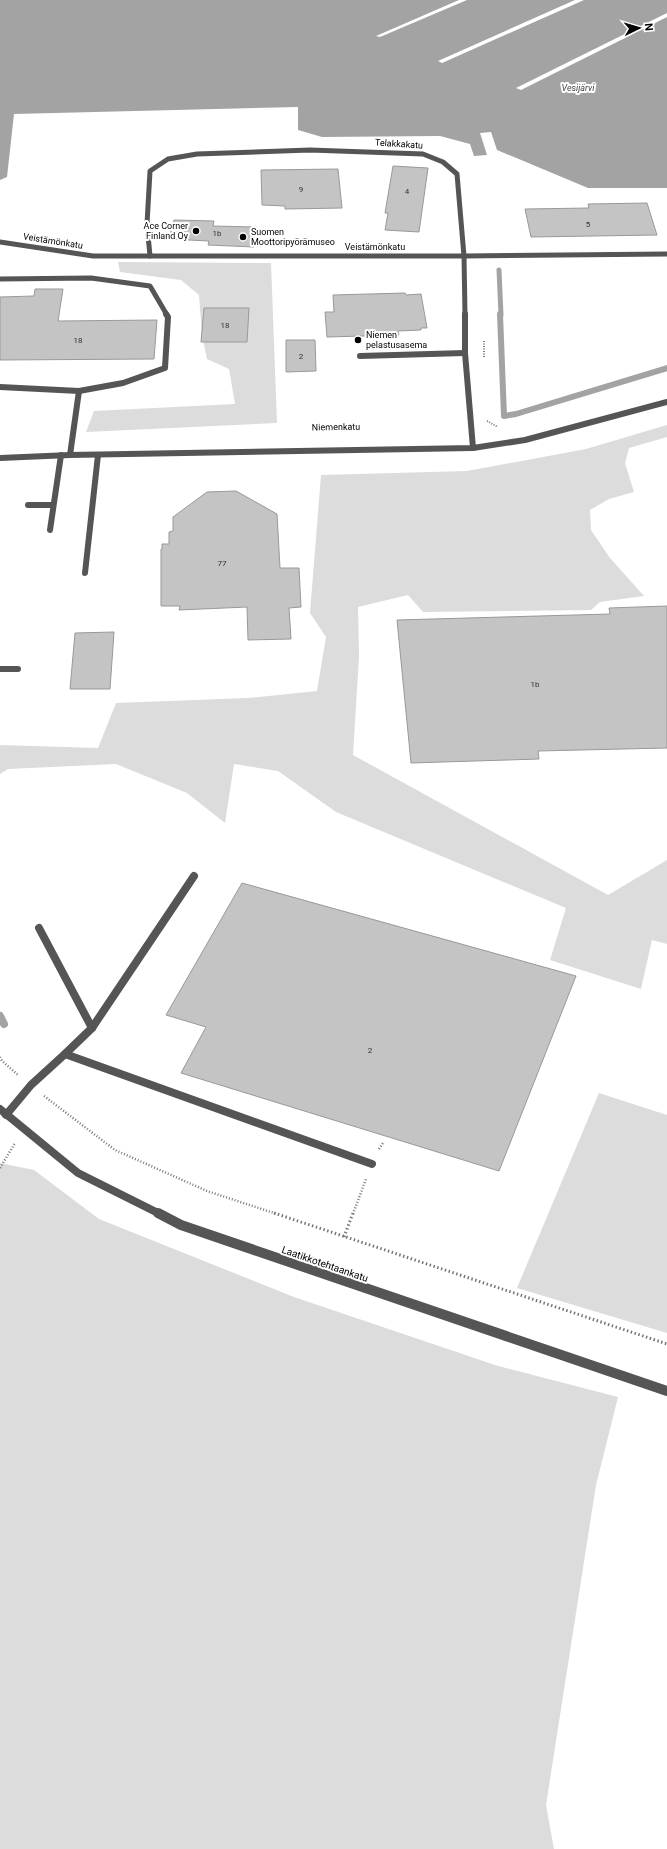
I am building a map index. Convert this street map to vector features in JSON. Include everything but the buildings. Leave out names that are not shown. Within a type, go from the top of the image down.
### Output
[{"type":"street","name":"Telakkakatu","points":[[150,256],[147,242],[146,217],[150,171],[168,159],[197,154],[310,150],[423,154],[443,162],[457,174],[464,256],[465,353],[473,448]]},
{"type":"street","name":"Veistämönkatu","points":[[0,242],[93,256],[464,256],[667,254]]},
{"type":"street","points":[[0,279],[91,278],[150,286],[168,317],[165,368],[123,383],[79,391],[0,387]]},
{"type":"street","points":[[360,356],[465,353]]},
{"type":"street","points":[[70,455],[79,391]]},
{"type":"street","points":[[0,458],[61,455],[370,451],[473,448],[524,440],[667,402]]},
{"type":"street","points":[[50,530],[61,455]]},
{"type":"street","points":[[85,573],[98,455]]},
{"type":"street","points":[[28,506],[53,505]]},
{"type":"street","points":[[0,669],[18,669]]},
{"type":"street","points":[[3,1112],[92,1028],[194,876]]},
{"type":"street","points":[[38,928],[92,1028]]},
{"type":"street","points":[[65,1054],[372,1164]]},
{"type":"street","name":"Laatikkotehtaankatu","points":[[3,1112],[78,1173],[181,1225],[288,1263],[667,1390]]},
{"type":"path","points":[[484,336],[484,359]]},
{"type":"path","points":[[471,431],[499,428],[487,421],[486,417]]},
{"type":"path","points":[[0,1057],[2,1061],[55,1105],[115,1150],[206,1191],[667,1344]]},
{"type":"path","points":[[0,1168],[24,1129]]},
{"type":"path","points":[[344,1237],[372,1164],[383,1143]]},
{"type":"shaded area","points":[[118,262],[271,263],[277,423],[86,432],[94,411],[235,404],[229,369],[207,359],[202,335],[199,295],[181,280],[120,272]]},
{"type":"shaded area","points":[[667,425],[667,437],[629,448],[625,463],[634,492],[609,499],[590,510],[591,530],[610,558],[644,596],[600,602],[591,610],[423,612],[408,595],[358,607],[359,656],[353,755],[608,895],[667,860],[667,944],[652,940],[641,989],[550,960],[566,908],[336,812],[278,771],[234,764],[225,823],[187,793],[116,764],[8,769],[0,774],[0,745],[98,748],[116,703],[248,698],[317,691],[326,637],[310,613],[321,475],[467,471],[586,449]]},
{"type":"shaded area","points":[[599,1093],[667,1115],[667,1333],[517,1288]]},
{"type":"shaded area","points":[[0,1163],[34,1170],[99,1219],[294,1297],[498,1366],[618,1397],[596,1485],[546,1805],[554,1849],[0,1849]]},
{"type":"water","name":"Vesijärvi","points":[[0,0],[667,0],[667,188],[588,188],[497,150],[491,132],[480,133],[487,155],[474,156],[470,144],[440,136],[322,137],[298,130],[298,107],[14,114],[7,177],[0,180]]},
{"type":"pier","points":[[459,0],[467,0],[380,37],[376,36]]},
{"type":"pier","points":[[575,0],[584,0],[442,63],[438,61]]},
{"type":"pier","points":[[667,13],[667,17],[521,90],[516,88]]},
{"type":"waterway","points":[[499,270],[501,315]]},
{"type":"waterway","points":[[500,314],[504,416],[516,414],[667,368]]},
{"type":"waterway","points":[[0,1016],[4,1024]]},
{"type":"place","name":"Ace Corner Finland Oy","points":[[196,231]]},
{"type":"place","name":"Suomen Moottoripyörämuseo","points":[[243,237]]},
{"type":"place","name":"Niemen pelastusasema","points":[[358,340]]}]
